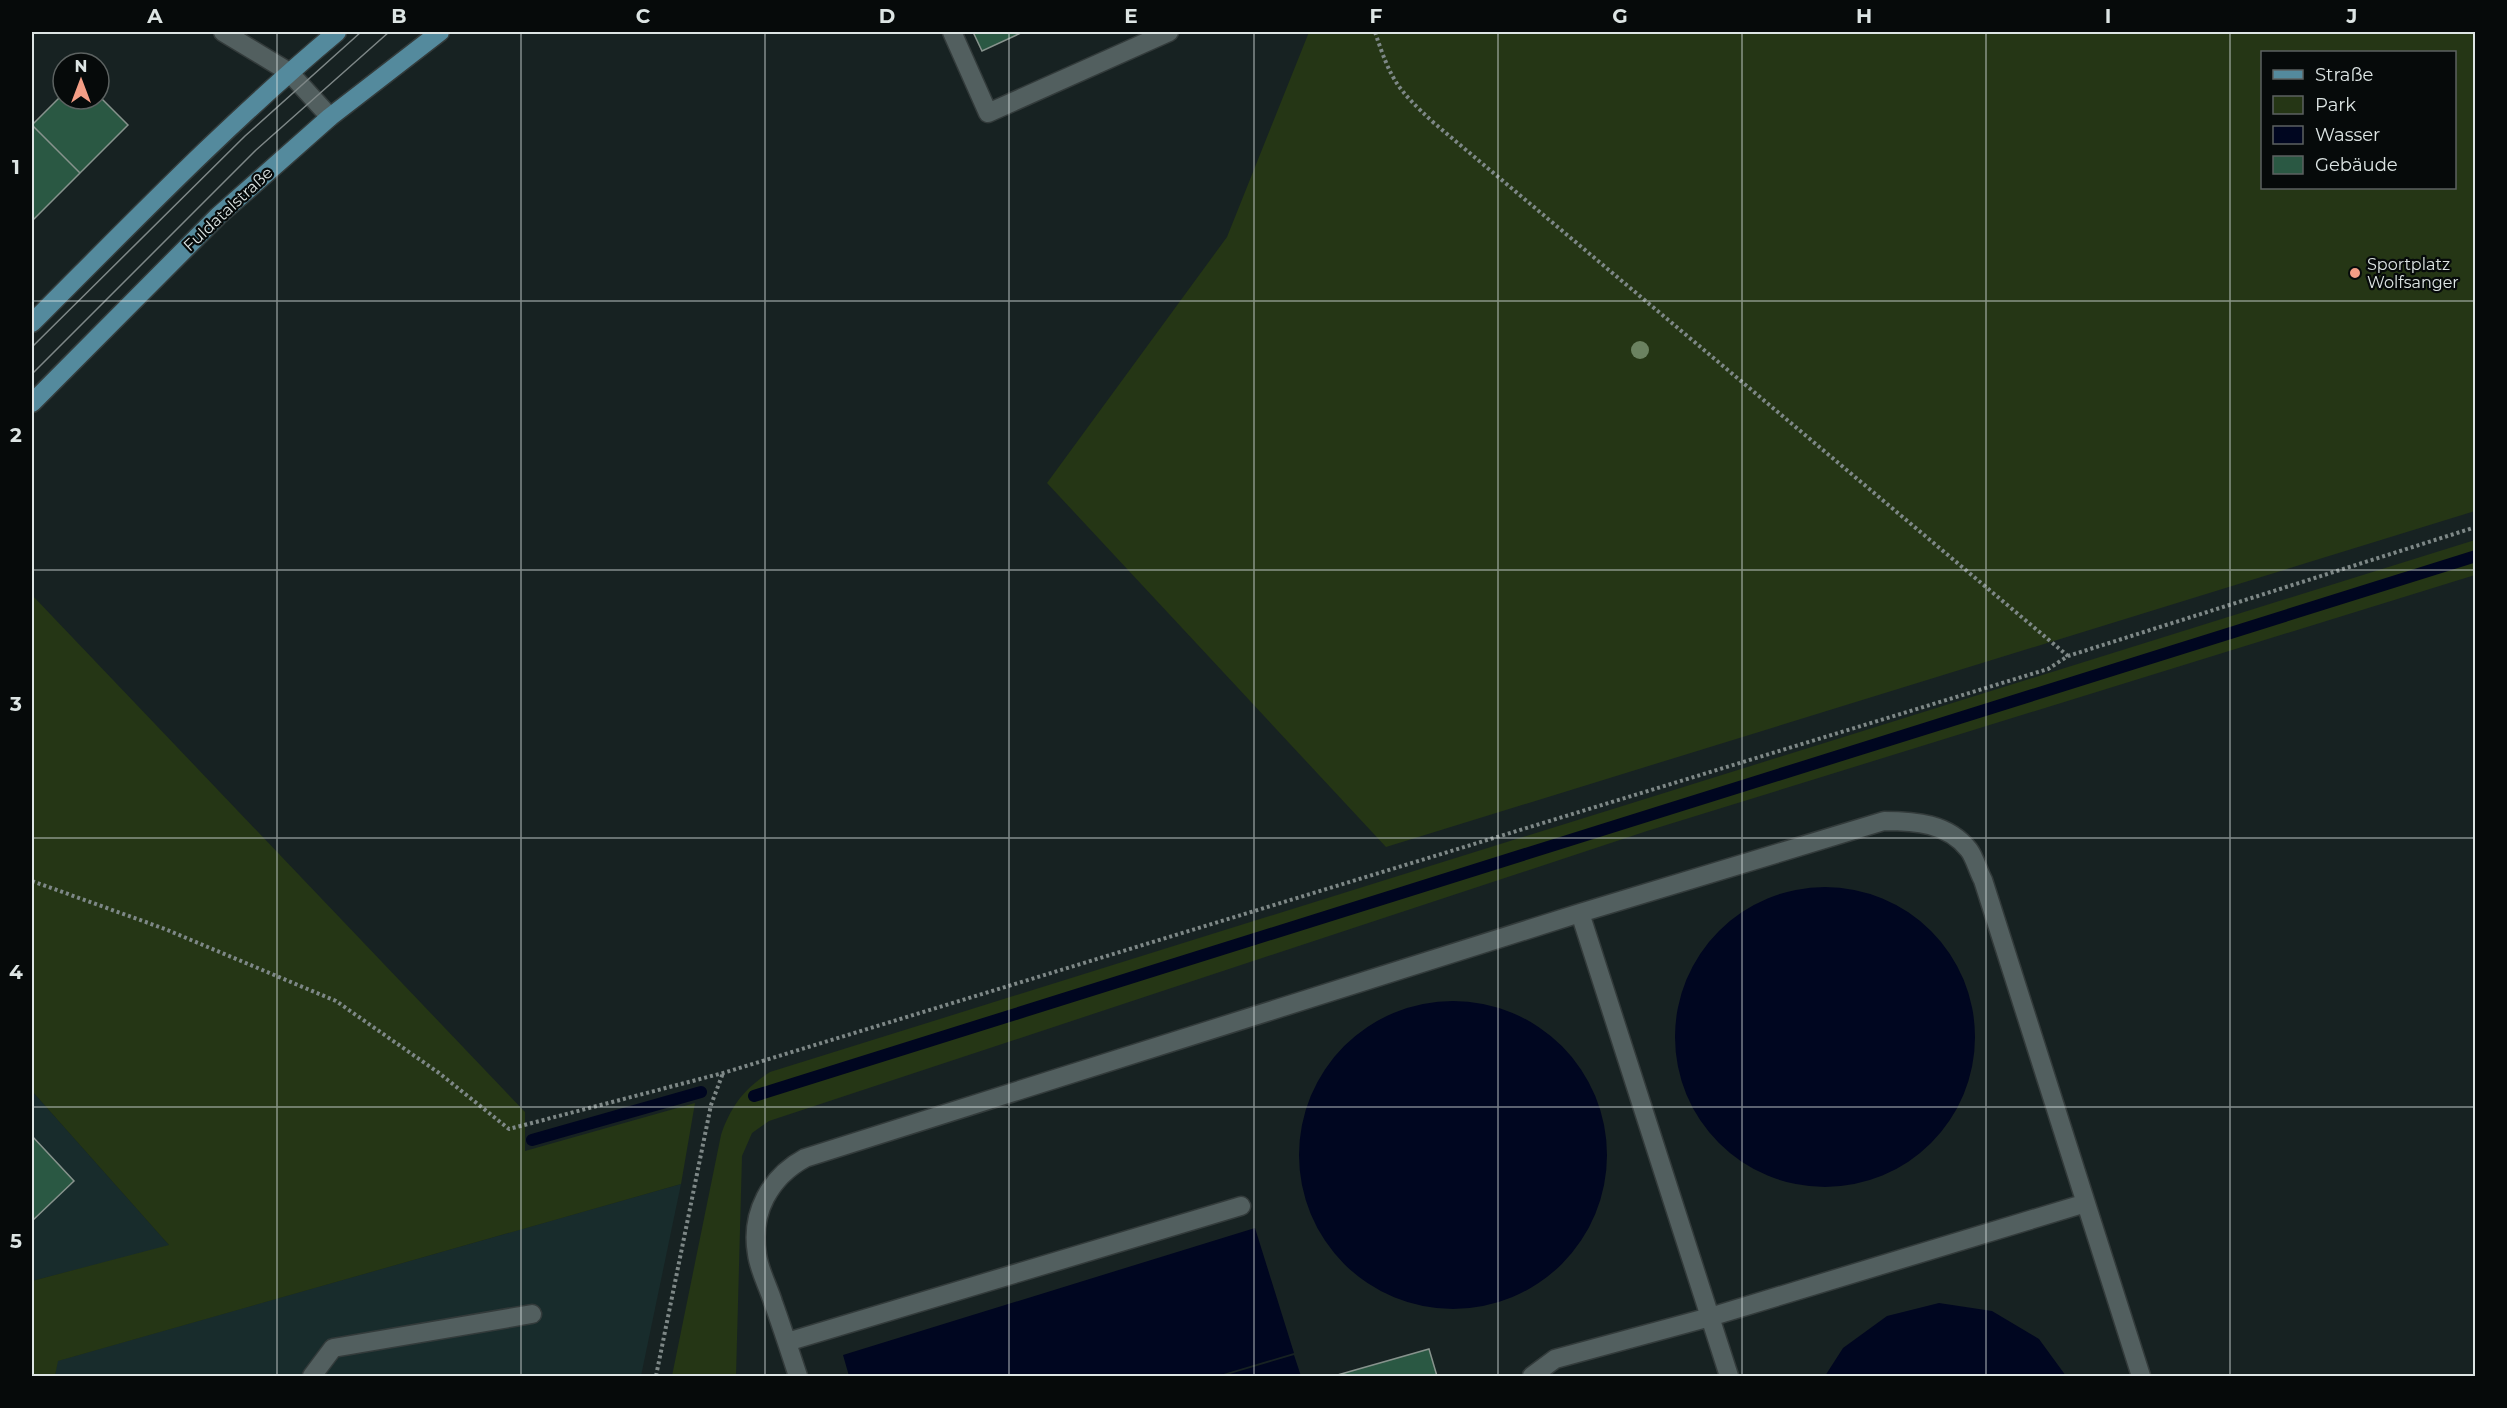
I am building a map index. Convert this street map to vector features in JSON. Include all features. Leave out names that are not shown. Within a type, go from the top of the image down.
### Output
[{"type":"main road","points":[[32,323],[289,72],[337,32]]},
{"type":"main road","name":"Fuldatalstraße","points":[[32,403],[218,216],[330,117],[440,32]]},
{"type":"street","points":[[223,32],[289,72],[330,117]]},
{"type":"street","points":[[952,32],[988,113],[1169,32]]},
{"type":"street","points":[[798,1377],[757,1254],[756,1227],[760,1206],[771,1186],[787,1167],[805,1158],[1581,913],[1884,821],[1916,821],[1947,831],[1969,851],[1983,880],[2141,1377]]},
{"type":"street","points":[[1581,913],[1729,1377]]},
{"type":"street","points":[[1532,1377],[1555,1359],[1710,1317],[2086,1203]]},
{"type":"street","points":[[787,1342],[1241,1206]]},
{"type":"street","points":[[312,1377],[333,1348],[532,1314]]},
{"type":"path","points":[[1375,32],[1387,69],[1400,92],[1434,123],[2068,656]]},
{"type":"path","points":[[32,881],[165,929],[336,1001],[438,1073],[509,1129],[723,1073],[2048,669],[2068,656],[2475,527]]},
{"type":"path","points":[[656,1377],[711,1105],[723,1073]]},
{"type":"shaded area","points":[[32,1091],[170,1246],[32,1281]]},
{"type":"shaded area","points":[[681,1184],[641,1376],[55,1376],[57,1361]]},
{"type":"green space","points":[[1309,32],[2475,32],[2475,511],[1386,847],[1047,483],[1227,237]]},
{"type":"green space","points":[[2475,540],[2475,575],[1647,831],[769,1121],[752,1133],[742,1156],[736,1376],[672,1376],[721,1135],[729,1115],[740,1099],[770,1072]]},
{"type":"green space","points":[[32,595],[525,1112],[525,1151],[695,1103],[681,1184],[58,1361],[55,1376],[32,1376],[32,1281],[169,1245],[32,1091]]},
{"type":"water","points":[[1825,887],[1854,890],[1882,898],[1908,912],[1931,931],[1950,954],[1964,980],[1972,1008],[1975,1037],[1972,1066],[1964,1094],[1950,1120],[1931,1143],[1908,1162],[1882,1176],[1854,1184],[1825,1187],[1796,1184],[1768,1176],[1742,1162],[1719,1143],[1700,1120],[1686,1094],[1678,1066],[1675,1037],[1678,1008],[1686,980],[1700,954],[1719,931],[1742,912],[1768,898],[1796,890]]},
{"type":"water","points":[[1453,1001],[1483,1004],[1512,1013],[1539,1027],[1562,1046],[1581,1069],[1595,1096],[1604,1125],[1607,1155],[1604,1185],[1595,1214],[1581,1241],[1562,1264],[1539,1283],[1512,1297],[1483,1306],[1453,1309],[1423,1306],[1394,1297],[1367,1283],[1344,1264],[1325,1241],[1311,1214],[1302,1185],[1299,1155],[1302,1125],[1311,1096],[1325,1069],[1344,1046],[1367,1027],[1394,1013],[1423,1004]]},
{"type":"water","points":[[1255,1228],[1294,1353],[1217,1376],[849,1376],[843,1355]]},
{"type":"water","points":[[1939,1303],[1992,1311],[2039,1339],[2066,1376],[1825,1376],[1843,1348],[1887,1316]]},
{"type":"water","points":[[1294,1355],[1301,1376],[1223,1376]]},
{"type":"building","points":[[973,32],[1023,32],[982,51]]},
{"type":"building","points":[[51,106],[51,111],[111,111],[111,108],[128,125],[80,173],[32,125]]},
{"type":"building","points":[[32,125],[80,173],[32,221]]},
{"type":"building","points":[[32,1136],[74,1181],[32,1221]]},
{"type":"building","points":[[1429,1349],[1437,1376],[1334,1376]]},
{"type":"waterway","points":[[754,1096],[2476,556]]},
{"type":"waterway","points":[[532,1140],[701,1092]]},
{"type":"tram line","points":[[32,347],[245,136],[361,32]]},
{"type":"tram line","points":[[32,374],[256,150],[389,32]]},
{"type":"place","name":"Sportplatz Wolfsanger","points":[[2355,273]]}]
